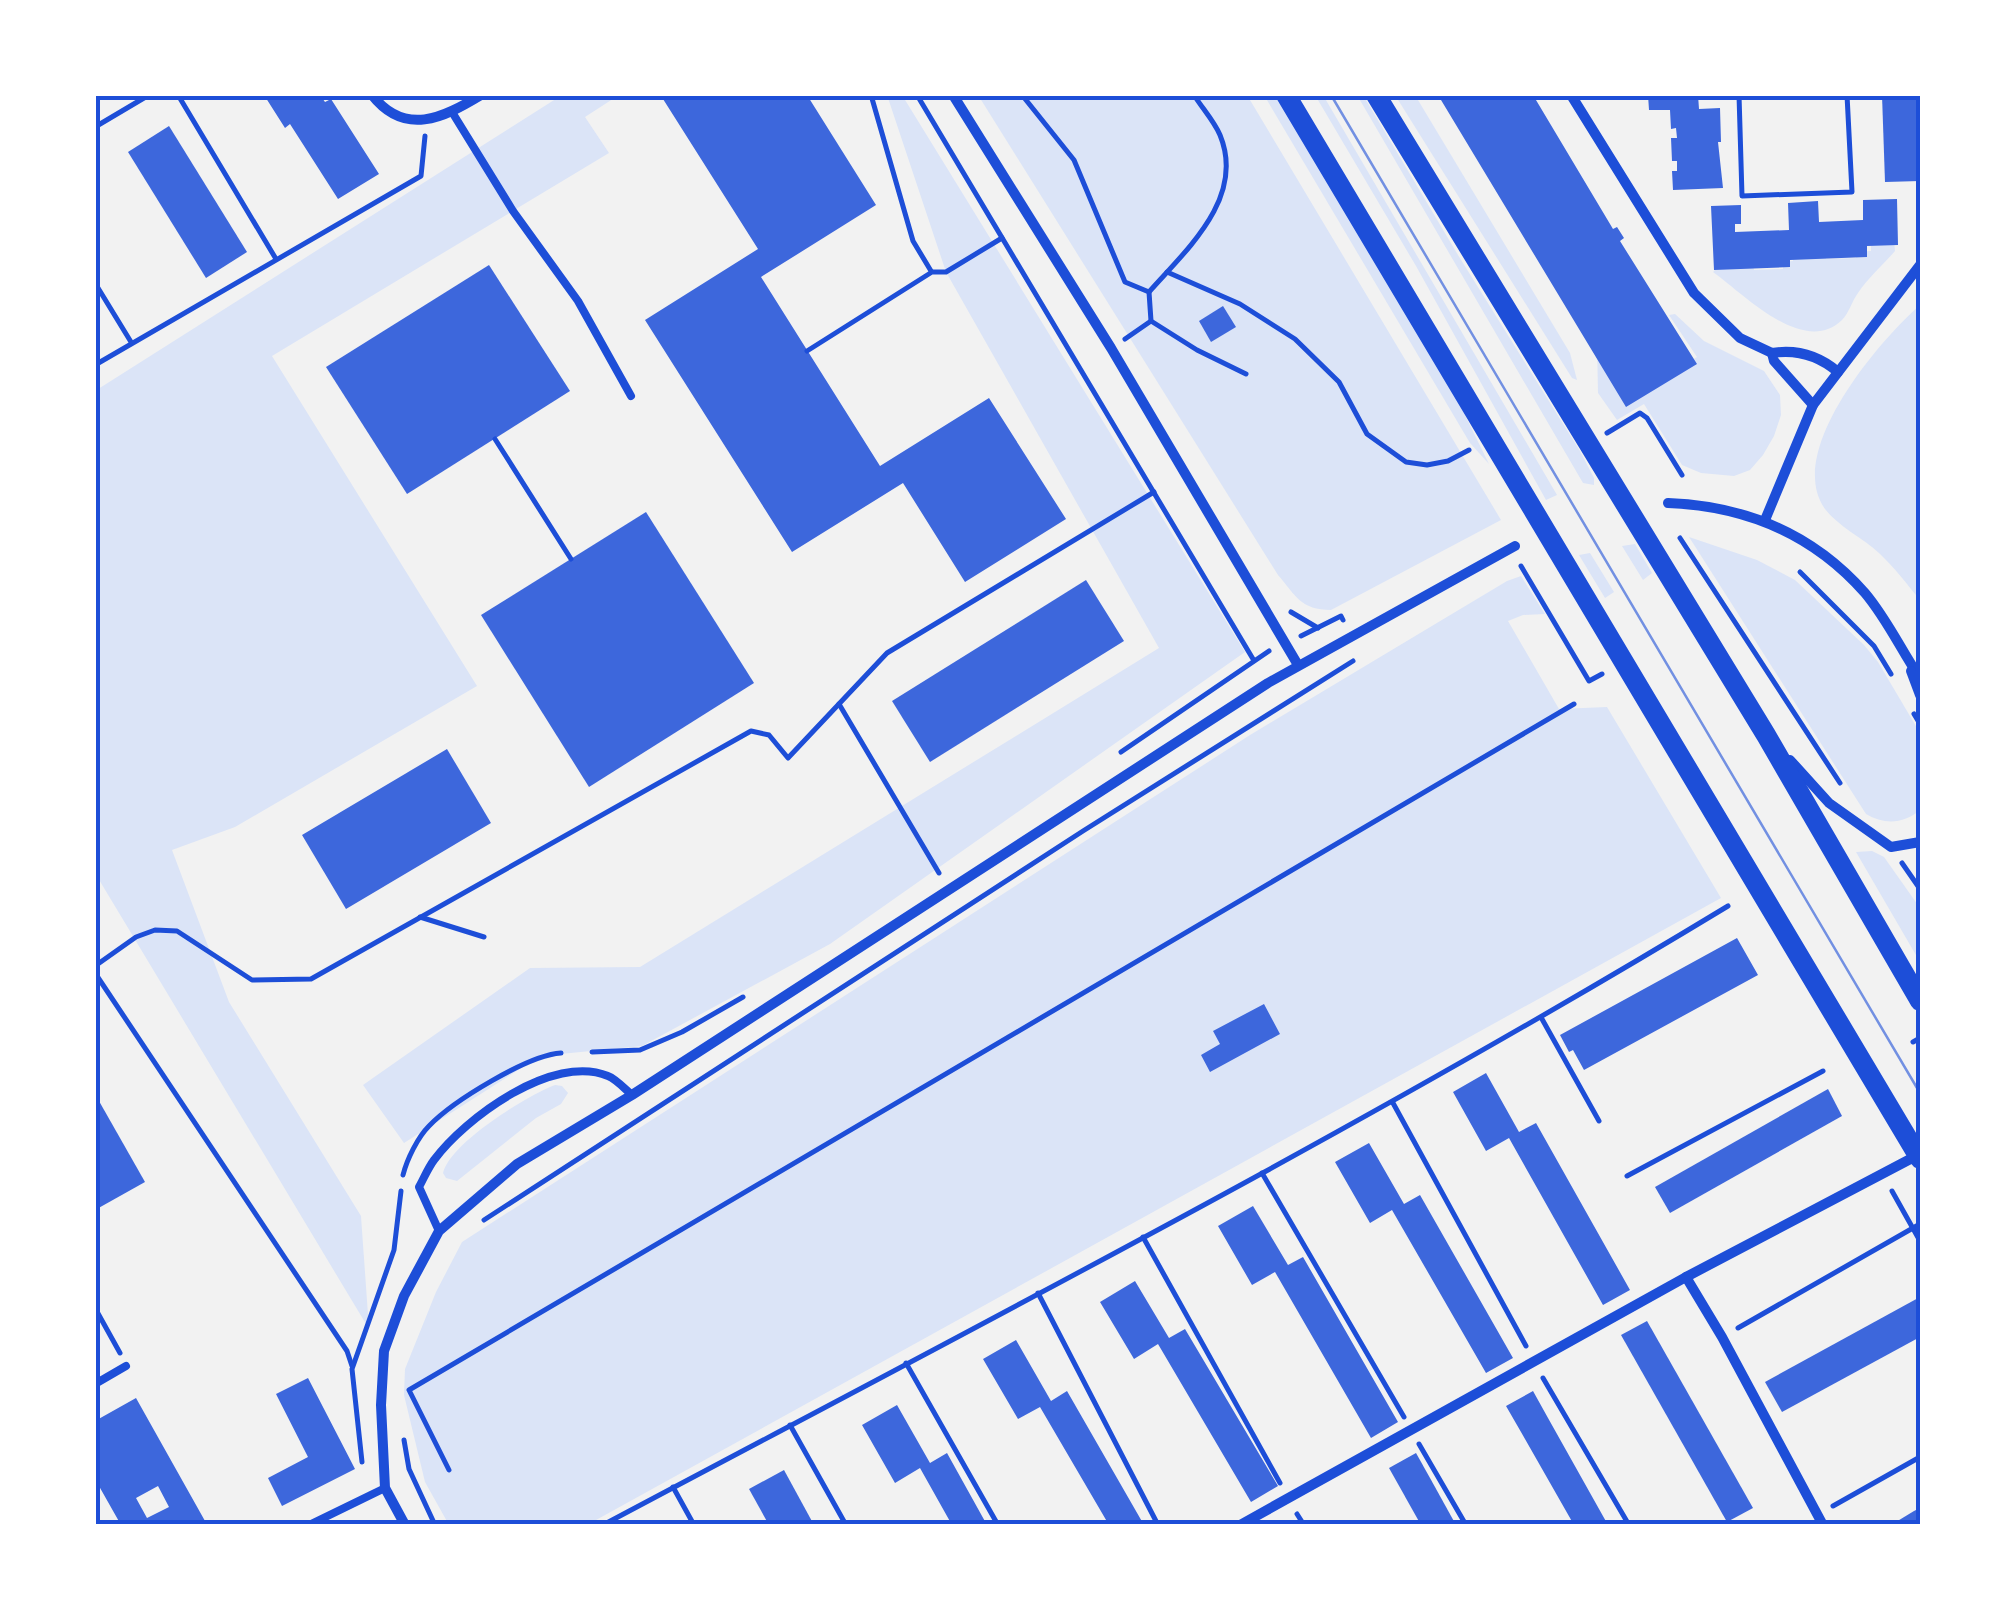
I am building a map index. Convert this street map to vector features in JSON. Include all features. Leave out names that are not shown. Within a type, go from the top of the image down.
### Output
[{"type":"main road","points":[[1286,95],[1919,1157]]},
{"type":"main road","points":[[1376,95],[1766,735],[1920,1001]]},
{"type":"street","points":[[372,95],[383,110],[426,121],[481,95]]},
{"type":"street","points":[[954,95],[1111,348],[1298,664]]},
{"type":"street","points":[[1570,95],[1694,293],[1740,338],[1772,353],[1802,353],[1838,372]]},
{"type":"street","points":[[1765,520],[1813,405],[1920,265]]},
{"type":"street","points":[[1772,353],[1774,361],[1813,405]]},
{"type":"street","points":[[1668,503],[1718,507],[1765,520],[1809,543],[1867,595],[1920,678]]},
{"type":"street","points":[[405,1525],[385,1488],[381,1405],[384,1352],[404,1296],[439,1230],[517,1164],[632,1095],[1298,664],[1515,546]]},
{"type":"street","points":[[1905,656],[1920,695]]},
{"type":"street","points":[[1766,735],[1829,804],[1891,848],[1920,842]]},
{"type":"street","points":[[1240,1525],[1686,1278],[1919,1157]]},
{"type":"street","points":[[1686,1278],[1820,1520]]},
{"type":"lane","points":[[452,112],[513,211],[578,301],[630,396]]},
{"type":"lane","points":[[439,1230],[419,1188],[432,1162],[488,1110],[519,1090],[556,1074],[583,1071],[609,1076],[632,1095]]},
{"type":"lane","points":[[95,1384],[126,1366]]},
{"type":"lane","points":[[309,1525],[385,1488]]},
{"type":"path","points":[[95,128],[148,95]]},
{"type":"path","points":[[178,95],[276,260]]},
{"type":"path","points":[[871,95],[913,241],[932,272]]},
{"type":"path","points":[[917,95],[1254,660]]},
{"type":"path","points":[[1022,95],[1074,160],[1126,282],[1149,292]]},
{"type":"path","points":[[1151,321],[1149,292],[1216,209],[1228,175],[1220,136],[1194,95]]},
{"type":"path","points":[[1739,95],[1742,196],[1852,192],[1847,95]]},
{"type":"path","points":[[95,364],[421,176],[426,121]]},
{"type":"path","points":[[807,351],[932,272],[946,272],[1002,238]]},
{"type":"path","points":[[1167,272],[1240,304],[1296,339],[1340,382],[1367,434],[1406,462],[1437,463],[1469,450]]},
{"type":"path","points":[[95,283],[131,342]]},
{"type":"path","points":[[1138,331],[1151,321]]},
{"type":"path","points":[[1151,321],[1246,374]]},
{"type":"path","points":[[1604,435],[1640,413],[1682,475]]},
{"type":"path","points":[[495,438],[571,559]]},
{"type":"path","points":[[352,1369],[347,1351],[95,970],[136,938],[155,930],[178,932],[252,980],[311,979],[750,731],[769,735],[788,758],[887,653],[1154,492]]},
{"type":"path","points":[[1680,538],[1842,786]]},
{"type":"path","points":[[1522,566],[1588,681],[1602,674]]},
{"type":"path","points":[[1800,572],[1874,646],[1892,677]]},
{"type":"path","points":[[482,1221],[1083,830],[1363,654]]},
{"type":"path","points":[[839,704],[941,876]]},
{"type":"path","points":[[449,1470],[410,1390],[1574,704]]},
{"type":"path","points":[[1911,708],[1920,724]]},
{"type":"path","points":[[1891,848],[1920,889]]},
{"type":"path","points":[[602,1525],[1393,1104],[1728,906]]},
{"type":"path","points":[[420,917],[484,936]]},
{"type":"path","points":[[1542,1018],[1600,1121]]},
{"type":"path","points":[[1627,1176],[1823,1071]]},
{"type":"path","points":[[1393,1104],[1629,1525]]},
{"type":"path","points":[[1262,1173],[1466,1525]]},
{"type":"path","points":[[1884,1175],[1917,1226],[1920,1241]]},
{"type":"path","points":[[1722,1337],[1917,1226]]},
{"type":"path","points":[[1142,1236],[1304,1525]]},
{"type":"path","points":[[1038,1293],[1158,1525]]},
{"type":"path","points":[[95,1308],[126,1366]]},
{"type":"path","points":[[906,1363],[998,1525]]},
{"type":"path","points":[[401,1424],[410,1469],[435,1525]]},
{"type":"path","points":[[790,1425],[846,1525]]},
{"type":"path","points":[[1820,1520],[1920,1457]]},
{"type":"path","points":[[673,1488],[694,1525]]},
{"type":"shaded area","points":[[562,95],[619,95],[585,117],[609,153],[272,356],[477,686],[235,827],[172,850],[229,1002],[361,1216],[369,1329],[95,873],[95,391]]},
{"type":"shaded area","points":[[887,95],[902,95],[1245,652],[830,944],[642,1046],[540,1056],[404,1143],[363,1085],[530,968],[640,967],[1159,648],[946,272]]},
{"type":"shaded area","points":[[978,95],[1247,95],[1501,520],[1331,610],[1300,600],[1278,575]]},
{"type":"shaded area","points":[[1264,95],[1277,95],[1461,407],[1489,464],[1470,443]]},
{"type":"shaded area","points":[[1315,95],[1323,95],[1557,495],[1546,500],[1416,266]]},
{"type":"shaded area","points":[[1357,95],[1363,95],[1580,451],[1594,485],[1583,483]]},
{"type":"shaded area","points":[[1395,95],[1415,95],[1570,353],[1577,380],[1572,378]]},
{"type":"shaded area","points":[[1894,240],[1895,251],[1862,287],[1842,320],[1827,330],[1810,331],[1775,318],[1713,272],[1720,265],[1753,264],[1754,270],[1783,269],[1783,262],[1793,261],[1792,249],[1825,248],[1826,259],[1856,258],[1856,252],[1871,251],[1871,241]]},
{"type":"shaded area","points":[[1920,305],[1920,600],[1879,553],[1825,509],[1816,485],[1817,458],[1826,429],[1842,399],[1882,344]]},
{"type":"shaded area","points":[[1675,314],[1704,341],[1764,371],[1780,395],[1781,415],[1774,436],[1750,470],[1734,476],[1701,473],[1682,465],[1644,404],[1617,420],[1598,393],[1597,344],[1630,397],[1697,357],[1669,315]]},
{"type":"shaded area","points":[[1689,537],[1757,560],[1795,580],[1864,645],[1920,733],[1920,810],[1894,821],[1866,814]]},
{"type":"shaded area","points":[[1635,544],[1652,573],[1643,580],[1622,546]]},
{"type":"shaded area","points":[[1590,553],[1614,592],[1605,598],[1579,555]]},
{"type":"shaded area","points":[[1521,576],[1545,614],[1523,615],[1508,621],[1559,709],[1607,707],[1721,898],[587,1525],[449,1525],[425,1482],[404,1395],[405,1369],[436,1292],[462,1242],[1250,735]]},
{"type":"shaded area","points":[[1872,851],[1884,857],[1920,908],[1920,962],[1856,852]]},
{"type":"shaded area","points":[[555,1085],[568,1093],[561,1104],[536,1118],[457,1181],[446,1178],[443,1173],[449,1161],[474,1135],[526,1099]]},
{"type":"building","points":[[264,95],[320,95],[325,102],[331,99],[379,174],[338,199],[290,124],[285,128]]},
{"type":"building","points":[[670,95],[807,95],[876,205],[761,277],[880,466],[989,398],[1066,519],[965,582],[903,483],[792,552],[645,320],[758,249],[663,99]]},
{"type":"building","points":[[1438,95],[1533,95],[1613,229],[1617,227],[1624,238],[1620,241],[1697,364],[1626,407]]},
{"type":"building","points":[[1648,95],[1698,95],[1699,109],[1720,108],[1718,142],[1723,188],[1673,190],[1672,171],[1677,171],[1677,161],[1672,161],[1671,138],[1677,138],[1676,128],[1671,129],[1670,110],[1649,110]]},
{"type":"building","points":[[1882,95],[1920,95],[1920,181],[1885,182]]},
{"type":"building","points":[[169,126],[247,252],[206,278],[128,152]]},
{"type":"building","points":[[1897,199],[1898,245],[1867,246],[1867,257],[1790,260],[1790,267],[1714,270],[1711,206],[1741,205],[1741,224],[1735,224],[1735,232],[1789,230],[1788,203],[1818,201],[1819,222],[1863,220],[1863,200]]},
{"type":"building","points":[[489,265],[570,391],[407,494],[326,367]]},
{"type":"building","points":[[1223,306],[1236,327],[1211,342],[1199,321]]},
{"type":"building","points":[[646,512],[754,683],[589,787],[481,615]]},
{"type":"building","points":[[1086,580],[1124,641],[930,762],[892,701]]},
{"type":"building","points":[[447,749],[491,823],[346,909],[302,835]]},
{"type":"building","points":[[1737,938],[1758,975],[1584,1070],[1573,1050],[1569,1052],[1560,1035]]},
{"type":"building","points":[[1264,1004],[1280,1034],[1210,1072],[1201,1055],[1220,1044],[1213,1031]]},
{"type":"building","points":[[1486,1073],[1519,1132],[1536,1123],[1630,1290],[1603,1305],[1509,1138],[1486,1151],[1453,1092]]},
{"type":"building","points":[[1828,1089],[1842,1116],[1670,1213],[1655,1187]]},
{"type":"building","points":[[95,1094],[145,1182],[95,1210]]},
{"type":"building","points":[[1369,1143],[1404,1204],[1420,1195],[1513,1358],[1486,1373],[1392,1210],[1370,1223],[1335,1162]]},
{"type":"building","points":[[1253,1206],[1288,1265],[1303,1257],[1398,1422],[1371,1438],[1275,1272],[1252,1285],[1218,1226]]},
{"type":"building","points":[[1135,1281],[1169,1338],[1185,1329],[1278,1486],[1251,1502],[1158,1344],[1134,1359],[1100,1302]]},
{"type":"building","points":[[1920,1297],[1920,1337],[1782,1412],[1765,1382]]},
{"type":"building","points":[[1647,1321],[1753,1508],[1727,1522],[1621,1335]]},
{"type":"building","points":[[1016,1340],[1051,1401],[1067,1391],[1144,1525],[1109,1525],[1040,1407],[1018,1419],[983,1359]]},
{"type":"building","points":[[308,1378],[355,1469],[282,1506],[268,1478],[308,1457],[276,1394]]},
{"type":"building","points":[[1533,1391],[1608,1525],[1574,1525],[1506,1406]]},
{"type":"building","points":[[136,1398],[205,1521],[198,1525],[121,1525],[95,1479],[95,1421]],"holes":[[[158,1486],[169,1507],[147,1518],[136,1498]]]},
{"type":"building","points":[[897,1405],[930,1463],[947,1453],[987,1525],[952,1525],[920,1468],[895,1483],[862,1425]]},
{"type":"building","points":[[1416,1453],[1456,1525],[1421,1525],[1389,1468]]},
{"type":"building","points":[[784,1470],[814,1525],[769,1525],[749,1489]]},
{"type":"building","points":[[1920,1508],[1920,1525],[1891,1525],[1914,1511]]},
{"type":"tram line","points":[[1331,95],[1920,1093]]}]
